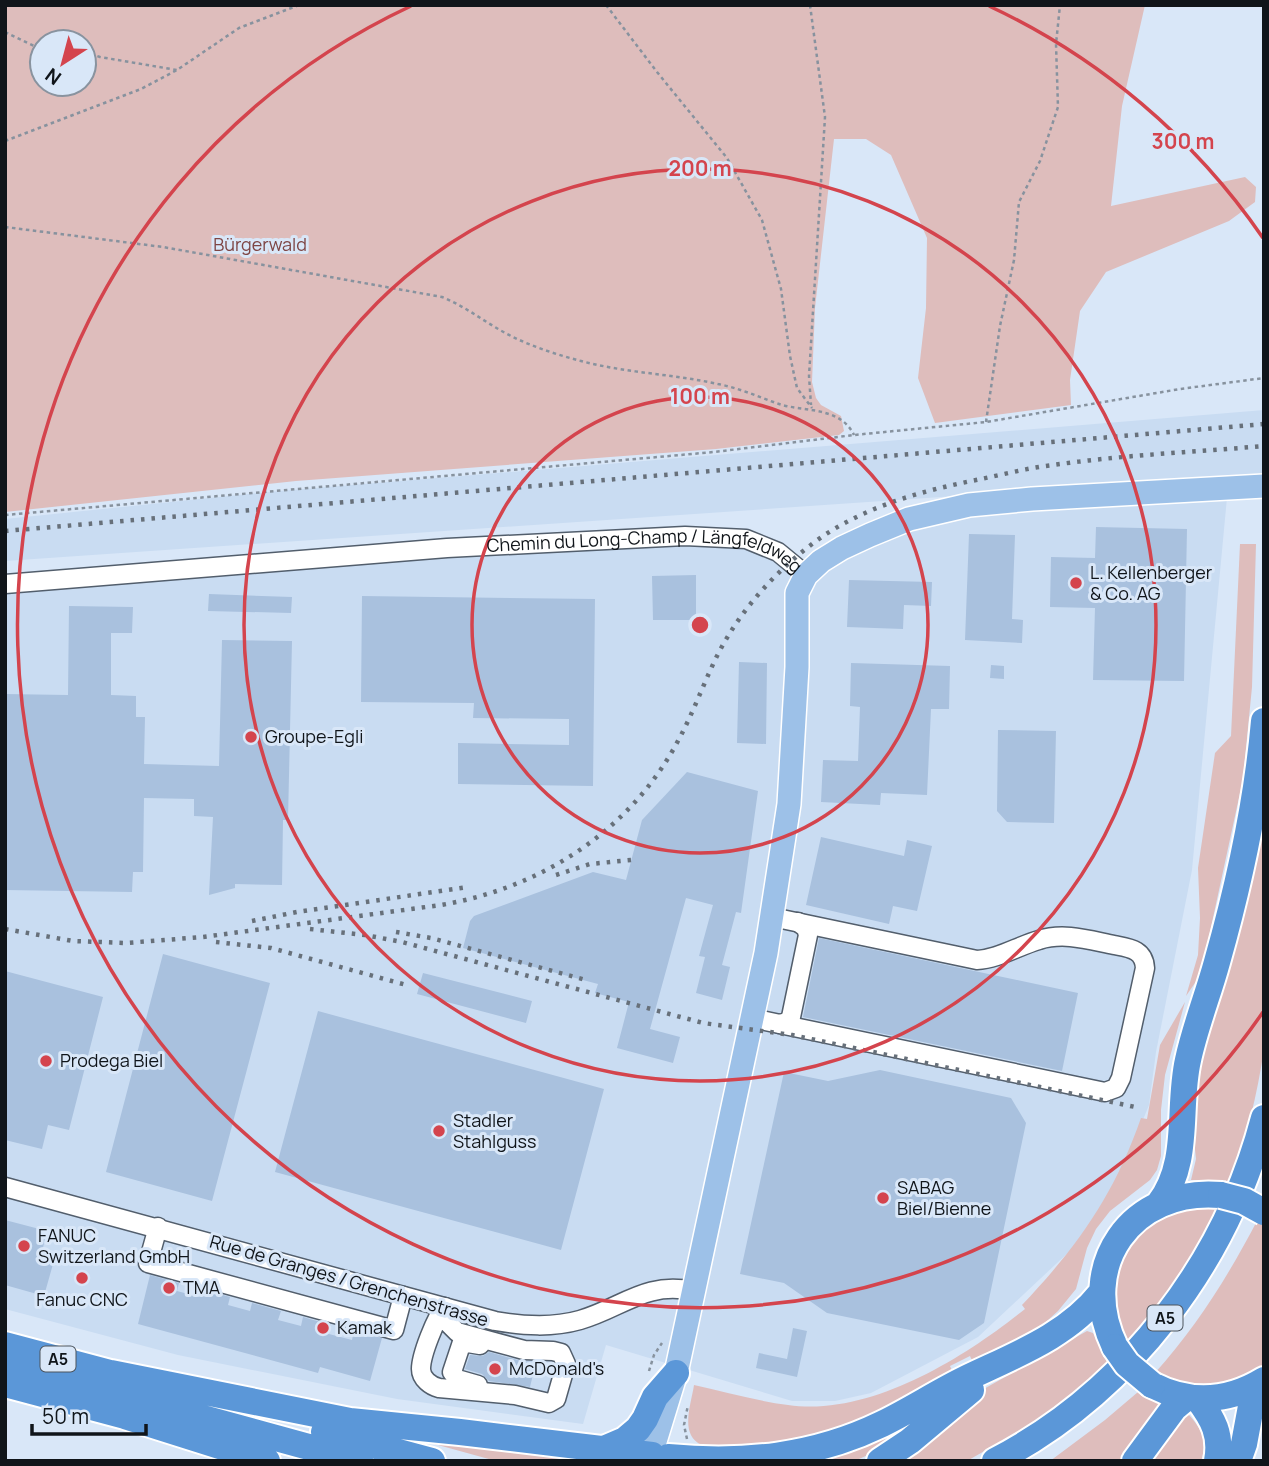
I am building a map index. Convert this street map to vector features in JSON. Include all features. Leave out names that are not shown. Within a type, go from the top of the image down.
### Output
[{"type":"highway","points":[[1159,1204],[1170,1188],[1177,1169],[1188,1056],[1217,961],[1247,839],[1258,778],[1264,721]]},
{"type":"highway","name":"A5","points":[[995,1461],[1073,1410],[1114,1374],[1161,1323],[1192,1281],[1226,1221],[1250,1165],[1264,1118]]},
{"type":"highway","name":"A5","points":[[1026,1461],[1094,1413],[1131,1380],[1190,1312],[1246,1217],[1264,1171]]},
{"type":"highway","points":[[1259,1383],[1230,1395],[1192,1398],[1152,1385],[1135,1372],[1115,1348],[1104,1322],[1101,1293],[1109,1257],[1121,1234],[1139,1217],[1159,1204],[1192,1195],[1221,1195],[1244,1201],[1264,1212]]},
{"type":"highway","points":[[111,1373],[351,1421],[666,1458],[766,1458],[812,1450],[883,1423],[1020,1353],[1077,1320],[1101,1293]]},
{"type":"highway","name":"A5","points":[[5,1345],[432,1461]]},
{"type":"highway","points":[[880,1461],[910,1441],[1020,1353]]},
{"type":"highway","name":"A5","points":[[5,1364],[360,1461]]},
{"type":"highway","points":[[604,1449],[625,1440],[638,1429],[655,1397],[676,1373]]},
{"type":"highway","points":[[1238,1461],[1259,1383]]},
{"type":"highway","points":[[5,1384],[41,1401],[234,1461]]},
{"type":"highway","points":[[5,1384],[124,1416],[267,1461]]},
{"type":"highway","points":[[1135,1461],[1174,1408],[1192,1398]]},
{"type":"highway","points":[[1192,1398],[1214,1424],[1217,1433],[1217,1461]]},
{"type":"main road","name":"Chemin du Long-Champ / Längfeldweg","points":[[806,575],[832,555],[870,535],[909,519],[969,505],[1264,485]]},
{"type":"main road","points":[[666,1458],[676,1419],[676,1373],[772,917],[787,817],[794,739],[797,593],[806,575]]},
{"type":"street","name":"Chemin du Long-Champ / Längfeldweg","points":[[5,584],[447,548],[685,536],[746,539],[778,552],[806,575]]},
{"type":"street","points":[[751,1018],[1105,1092],[1116,1088],[1121,1078],[1145,968],[1143,958],[1136,950],[1072,936],[1046,938],[977,960],[772,917]]},
{"type":"street","points":[[780,1024],[791,1017],[808,935],[806,928],[798,922]]},
{"type":"street","name":"Rue de Granges / Grenchenstrasse","points":[[5,1187],[495,1321],[547,1326],[564,1324],[597,1314],[647,1292],[678,1288],[693,1291]]},
{"type":"street","points":[[158,1227],[148,1263],[394,1330],[403,1296]]},
{"type":"street","points":[[445,1307],[448,1323],[457,1332],[524,1350]]},
{"type":"street","points":[[445,1307],[435,1322],[422,1365],[425,1380],[439,1388],[514,1395]]},
{"type":"street","points":[[466,1341],[502,1350],[524,1350],[557,1352],[565,1357],[559,1396],[553,1401],[545,1402],[514,1395],[459,1379],[452,1373],[460,1345],[466,1341]]},
{"type":"path","points":[[5,142],[105,105],[177,70],[239,27],[299,5]]},
{"type":"path","points":[[606,5],[727,158],[762,220],[781,289],[797,388],[811,408]]},
{"type":"path","points":[[810,5],[825,117],[809,376],[811,408]]},
{"type":"path","points":[[986,422],[1000,326],[1014,260],[1019,202],[1040,161],[1058,107],[1056,44],[1059,5]]},
{"type":"path","points":[[5,32],[28,43]]},
{"type":"path","points":[[98,56],[177,70]]},
{"type":"path","points":[[5,227],[163,247],[442,297],[463,305],[511,336],[581,361],[720,384],[794,409],[811,408],[846,423],[854,435]]},
{"type":"path","points":[[5,515],[714,452],[986,422],[1180,389],[1264,378]]},
{"type":"path","points":[[647,1378],[654,1355],[666,1336]]},
{"type":"path","points":[[666,1458],[694,1446],[686,1437],[687,1406]]},
{"type":"shaded area","points":[[1264,410],[1264,475],[5,561],[5,519],[279,491]]},
{"type":"shaded area","points":[[1228,487],[1192,870],[1156,1052],[1149,1105],[1114,1191],[1072,1249],[978,1337],[871,1393],[835,1401],[792,1401],[606,1345],[583,1424],[397,1399],[178,1355],[5,1309],[5,584],[447,548],[746,539],[806,575],[909,519]]},
{"type":"green space","name":"Bürgerwald","points":[[5,5],[1145,5],[1122,106],[1111,206],[1245,177],[1256,187],[1255,202],[1229,221],[1106,272],[1080,311],[1070,380],[1071,405],[935,423],[918,378],[926,308],[927,238],[891,155],[866,139],[834,139],[815,308],[812,382],[816,398],[821,405],[841,416],[844,431],[839,435],[716,449],[296,481],[5,512]]},
{"type":"green space","points":[[1240,544],[1256,544],[1252,687],[1243,779],[1208,941],[1197,980],[1186,996],[1198,955],[1198,868],[1215,753],[1231,736]]},
{"type":"green space","points":[[1264,786],[1264,1049],[1258,1083],[1246,1133],[1229,1182],[1191,1180],[1196,1159],[1192,1121],[1194,1085]]},
{"type":"green space","points":[[1185,1002],[1165,1075],[1161,1110],[1161,1156],[1157,1170],[1150,1180],[1110,1211],[1096,1229],[1087,1248],[1076,1289],[1058,1311],[1038,1329],[974,1365],[970,1356],[950,1366],[954,1375],[884,1412],[814,1439],[701,1450],[702,1445],[691,1434],[688,1419],[694,1385],[788,1405],[819,1406],[851,1402],[883,1393],[945,1364],[1025,1309],[1022,1305],[1060,1262],[1092,1218],[1119,1171],[1141,1118],[1147,1119],[1160,1045]]},
{"type":"green space","points":[[1219,1205],[1189,1261],[1126,1346],[1113,1313],[1116,1270],[1134,1236],[1175,1209]]},
{"type":"green space","points":[[1257,1221],[1264,1225],[1264,1367],[1246,1379],[1195,1389],[1154,1374],[1210,1301]]},
{"type":"green space","points":[[1087,1331],[1093,1333],[1108,1363],[1044,1417],[967,1461],[890,1461],[982,1390]]},
{"type":"green space","points":[[1138,1392],[1164,1406],[1127,1461],[1050,1461],[1105,1420]]},
{"type":"green space","points":[[920,1412],[889,1441],[861,1458],[841,1462],[803,1461]]},
{"type":"green space","points":[[1189,1415],[1203,1436],[1201,1461],[1152,1461],[1184,1416]]},
{"type":"green space","points":[[409,1437],[614,1461],[496,1461]]},
{"type":"building","points":[[1096,527],[1187,529],[1184,681],[1093,680],[1095,608],[1050,607],[1051,557],[1095,558]]},
{"type":"building","points":[[969,534],[1015,535],[1012,619],[1023,620],[1022,643],[965,640]]},
{"type":"building","points":[[696,575],[696,620],[653,620],[652,576]]},
{"type":"building","points":[[849,580],[932,582],[931,606],[904,605],[903,629],[847,627]]},
{"type":"building","points":[[209,594],[292,597],[291,613],[208,611]]},
{"type":"building","points":[[362,596],[595,599],[593,786],[458,784],[458,743],[569,745],[569,719],[473,718],[474,703],[361,702]]},
{"type":"building","points":[[69,606],[133,607],[132,633],[111,633],[111,695],[136,696],[136,717],[145,717],[144,764],[219,766],[222,640],[292,641],[288,820],[283,820],[282,885],[235,884],[235,888],[209,895],[213,817],[194,816],[194,799],[144,798],[143,872],[133,872],[132,892],[5,890],[5,694],[68,695]]},
{"type":"building","points":[[739,662],[767,663],[766,744],[737,743]]},
{"type":"building","points":[[851,663],[950,666],[949,709],[931,709],[927,795],[881,793],[880,805],[821,802],[823,760],[858,761],[860,707],[850,706]]},
{"type":"building","points":[[991,665],[1004,666],[1004,679],[990,678]]},
{"type":"building","points":[[998,730],[1056,731],[1054,823],[1007,822],[997,811]]},
{"type":"building","points":[[687,772],[758,791],[741,913],[736,912],[722,965],[730,967],[722,1000],[696,993],[705,957],[699,956],[713,905],[686,898],[650,1029],[680,1037],[673,1063],[617,1048],[629,1002],[595,993],[598,984],[463,948],[470,921],[474,916],[593,872],[626,880],[642,820]]},
{"type":"building","points":[[821,837],[904,856],[907,840],[932,846],[917,911],[893,906],[889,924],[806,905]]},
{"type":"building","points":[[819,938],[1078,993],[1062,1071],[803,1017]]},
{"type":"building","points":[[163,954],[270,983],[212,1201],[106,1172]]},
{"type":"building","name":"Prodega Biel","points":[[5,971],[103,997],[69,1130],[48,1125],[42,1149],[5,1140]]},
{"type":"building","points":[[423,973],[532,1001],[526,1023],[417,994]]},
{"type":"building","name":"Stadler Stahlguss","points":[[318,1011],[604,1089],[561,1250],[275,1172]]},
{"type":"building","name":"SABAG Biel/Bienne","points":[[880,1070],[1011,1098],[1026,1123],[984,1323],[959,1340],[827,1313],[784,1283],[740,1274],[784,1072],[828,1081]]},
{"type":"building","name":"FANUC Switzerland GmbH","points":[[5,1220],[47,1231],[40,1260],[53,1264],[44,1296],[5,1285]]},
{"type":"building","points":[[150,1275],[179,1283],[177,1291],[199,1297],[202,1289],[230,1297],[228,1305],[250,1311],[252,1303],[281,1311],[278,1320],[301,1326],[303,1317],[331,1325],[329,1334],[352,1340],[354,1331],[382,1338],[370,1381],[320,1367],[318,1373],[138,1324]]},
{"type":"building","points":[[793,1328],[807,1331],[797,1377],[756,1368],[759,1353],[787,1359]]},
{"type":"building","points":[[489,1352],[521,1361],[536,1362],[530,1387],[489,1381],[482,1374],[465,1369],[470,1355],[483,1356]]},
{"type":"railway","points":[[5,531],[1264,424]]},
{"type":"railway","points":[[5,929],[73,941],[126,943],[203,937],[441,905],[514,885],[580,850],[636,801],[659,772],[679,739],[716,658],[749,606],[791,561],[841,525],[916,494],[1034,468],[1106,459],[1264,446]]},
{"type":"railway","points":[[556,875],[590,864],[631,860]]},
{"type":"railway","points":[[252,921],[468,887]]},
{"type":"railway","points":[[310,929],[402,942],[703,1023],[792,1035],[1140,1108]]},
{"type":"railway","points":[[396,932],[431,938],[586,980]]},
{"type":"railway","points":[[216,942],[271,948],[410,986]]},
{"type":"place","name":"L. Kellenberger & Co. AG","points":[[1076,583]]},
{"type":"place","name":"Groupe-Egli","points":[[251,737]]},
{"type":"place","name":"Prodega Biel","points":[[46,1061]]},
{"type":"place","name":"Stadler Stahlguss","points":[[439,1131]]},
{"type":"place","name":"SABAG Biel/Bienne","points":[[883,1198]]},
{"type":"place","name":"FANUC Switzerland GmbH","points":[[24,1246]]},
{"type":"place","name":"Fanuc CNC","points":[[82,1278]]},
{"type":"place","name":"TMA","points":[[169,1288]]},
{"type":"place","name":"Kamak","points":[[323,1328]]},
{"type":"place","name":"McDonald's","points":[[495,1369]]}]
